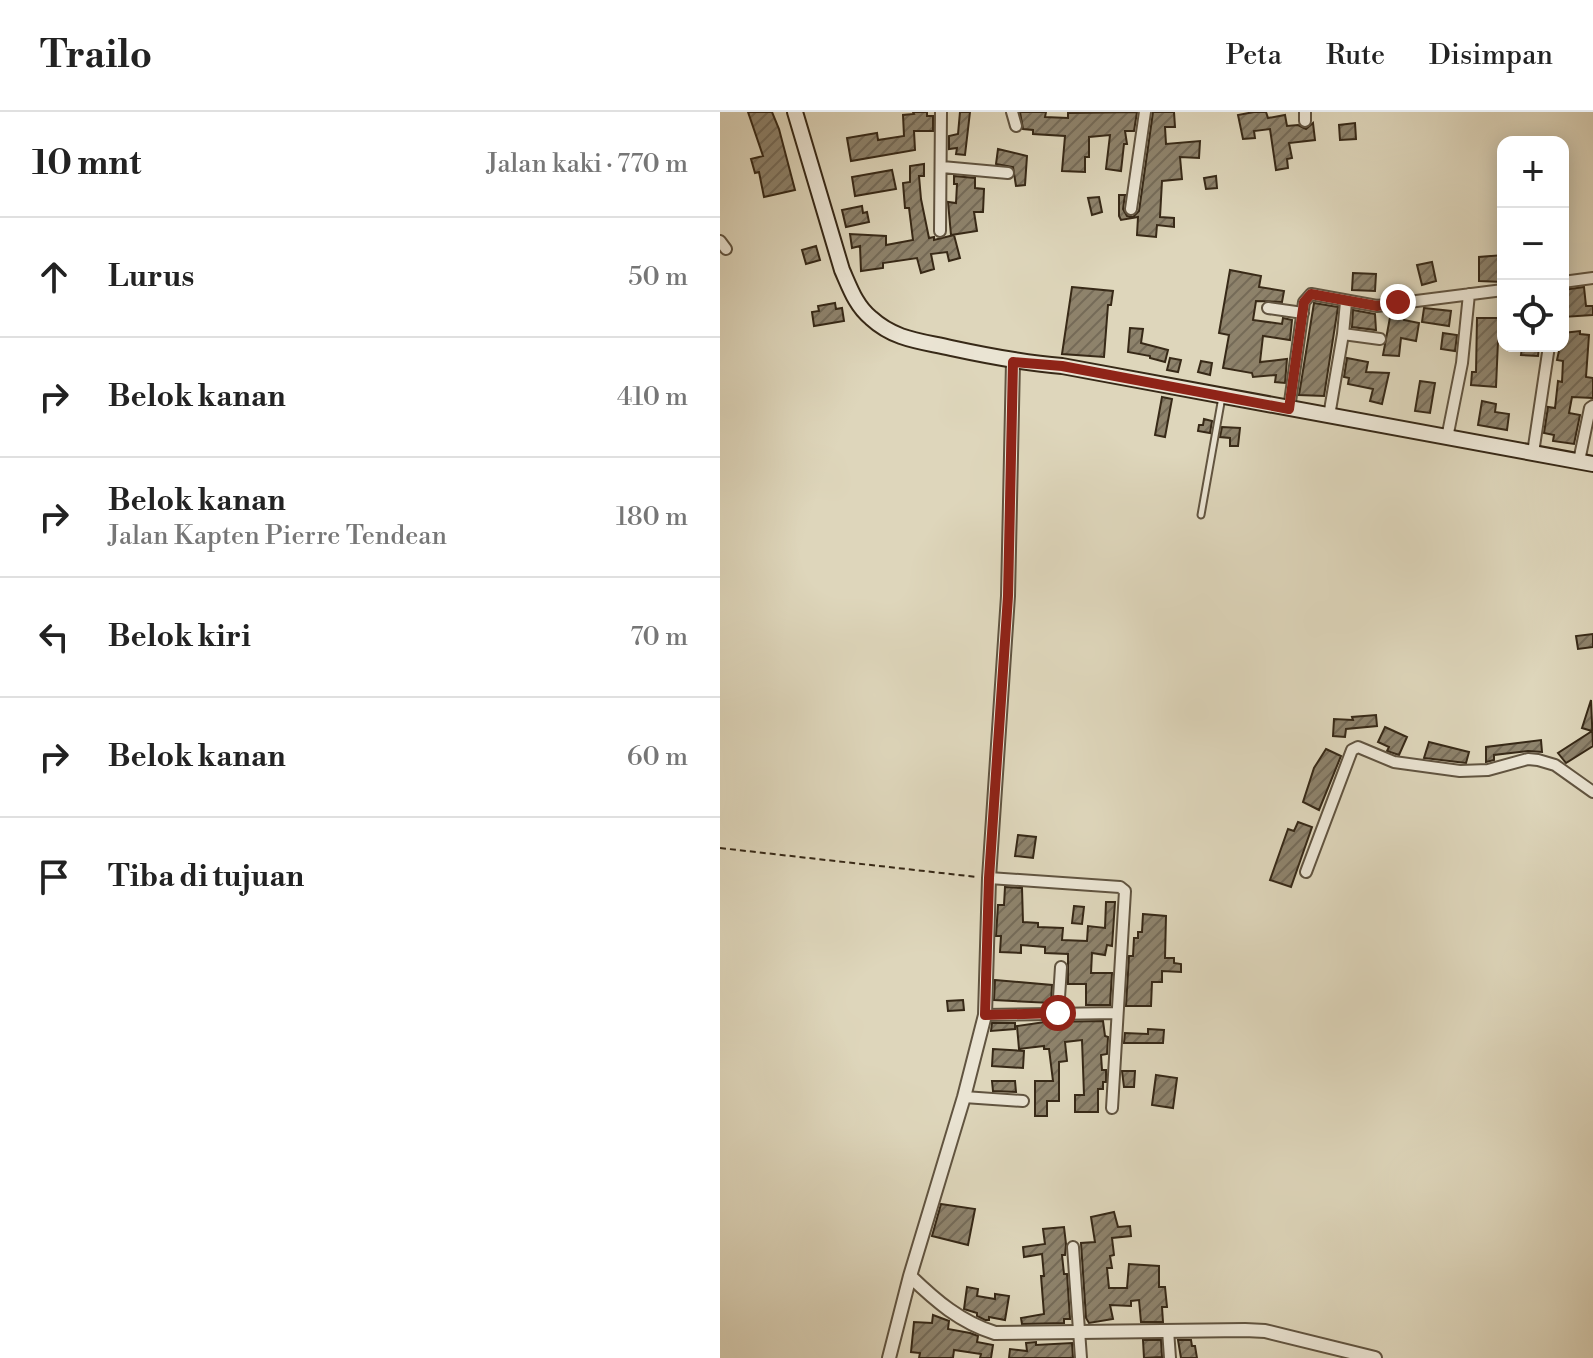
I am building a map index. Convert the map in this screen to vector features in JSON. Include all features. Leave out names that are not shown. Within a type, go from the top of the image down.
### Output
[{"type":"main road","points":[[795,112],[842,270],[862,310],[891,333],[911,342],[936,344],[1013,362],[1062,366],[1586,463]]},
{"type":"street","points":[[940,231],[941,112]]},
{"type":"street","points":[[1012,112],[1016,126]]},
{"type":"street","points":[[1131,209],[1145,112]]},
{"type":"street","points":[[942,167],[1008,173]]},
{"type":"street","points":[[1569,281],[1593,278]]},
{"type":"street","points":[[1289,409],[1305,298],[1311,294],[1377,306],[1497,291]]},
{"type":"street","points":[[1447,438],[1462,363],[1469,294]]},
{"type":"street","points":[[1329,416],[1346,302]]},
{"type":"street","points":[[1268,308],[1303,313]]},
{"type":"street","points":[[1343,334],[1380,339]]},
{"type":"street","points":[[1533,453],[1548,352]]},
{"type":"street","points":[[889,1358],[985,1015],[989,878],[1008,596],[1013,362]]},
{"type":"street","points":[[1586,463],[1590,408],[1593,406]]},
{"type":"street","points":[[1306,872],[1352,750],[1358,747],[1394,762],[1460,771],[1488,770],[1528,759],[1538,760],[1555,765],[1593,792]]},
{"type":"street","points":[[989,878],[1123,888],[1126,895],[1112,1108]]},
{"type":"street","points":[[1058,1013],[1061,967]]},
{"type":"street","points":[[985,1015],[1116,1013]]},
{"type":"street","points":[[964,1097],[1023,1101]]},
{"type":"street","points":[[1073,1247],[1081,1358]]},
{"type":"street","points":[[910,1276],[943,1308],[982,1329],[1011,1334],[1265,1331],[1375,1358]]},
{"type":"street","points":[[1168,1330],[1170,1358]]},
{"type":"lane","points":[[1201,515],[1222,396]]},
{"type":"path","points":[[720,848],[989,878]]},
{"type":"building","points":[[748,112],[772,112],[795,190],[764,197],[759,172],[755,173],[751,159],[763,156]]},
{"type":"building","points":[[927,112],[927,116],[933,116],[933,131],[914,131],[915,150],[851,161],[847,138],[877,133],[878,140],[904,136],[903,115]]},
{"type":"building","points":[[960,112],[970,112],[965,155],[956,154],[957,148],[949,149],[949,136],[958,134]]},
{"type":"building","points":[[1020,112],[1046,112],[1045,117],[1068,118],[1068,113],[1137,112],[1134,131],[1125,131],[1127,144],[1124,144],[1121,171],[1106,169],[1110,135],[1089,137],[1085,172],[1062,171],[1065,136],[1033,134],[1033,130],[1023,129]]},
{"type":"building","points":[[1153,112],[1174,112],[1175,127],[1165,127],[1166,144],[1200,141],[1199,158],[1180,157],[1182,179],[1162,181],[1160,217],[1174,218],[1174,227],[1157,225],[1156,237],[1137,235],[1138,217],[1121,220],[1119,216],[1119,195],[1125,195],[1123,209],[1127,216],[1133,217],[1139,211]]},
{"type":"building","points":[[1266,112],[1268,118],[1285,115],[1287,126],[1298,125],[1306,129],[1313,123],[1315,140],[1289,143],[1292,158],[1287,159],[1288,168],[1276,170],[1270,129],[1254,131],[1255,138],[1243,139],[1238,115]]},
{"type":"building","points":[[1355,123],[1356,139],[1340,140],[1339,125]]},
{"type":"building","points":[[998,149],[1027,156],[1025,185],[1016,186],[1013,167],[996,164]]},
{"type":"building","points":[[924,164],[924,176],[919,176],[929,238],[934,237],[934,240],[954,235],[960,258],[949,261],[947,252],[931,254],[934,269],[921,273],[917,258],[883,263],[883,268],[861,271],[860,246],[852,248],[850,234],[886,236],[886,245],[913,240],[903,183],[910,182],[910,166]]},
{"type":"building","points":[[892,170],[896,189],[855,196],[852,177]]},
{"type":"building","points":[[954,176],[975,178],[975,188],[984,189],[983,212],[974,212],[977,231],[951,235],[948,202],[956,203],[957,184],[954,184]]},
{"type":"building","points":[[1216,176],[1217,188],[1206,189],[1204,178]]},
{"type":"building","points":[[1099,197],[1102,212],[1092,215],[1088,198]]},
{"type":"building","points":[[862,206],[869,222],[846,227],[842,210]]},
{"type":"building","points":[[816,246],[820,260],[806,264],[802,250]]},
{"type":"building","points":[[1497,256],[1497,282],[1479,281],[1479,257]]},
{"type":"building","points":[[1432,262],[1436,281],[1422,285],[1417,265]]},
{"type":"building","points":[[1230,270],[1261,276],[1259,287],[1284,291],[1282,302],[1256,301],[1253,320],[1282,324],[1283,318],[1292,320],[1290,340],[1263,336],[1260,362],[1287,359],[1285,383],[1275,382],[1276,375],[1253,377],[1252,373],[1223,368],[1229,335],[1219,333]]},
{"type":"building","points":[[1353,273],[1376,274],[1375,291],[1352,290]]},
{"type":"building","points":[[1072,287],[1113,291],[1111,305],[1108,305],[1104,357],[1062,354]]},
{"type":"building","points":[[1584,287],[1586,306],[1593,306],[1593,315],[1569,317],[1569,289]]},
{"type":"building","points":[[835,303],[836,309],[842,308],[844,321],[814,326],[812,312],[819,311],[818,306]]},
{"type":"building","points":[[1314,303],[1338,307],[1324,396],[1299,395]]},
{"type":"building","points":[[1424,308],[1451,311],[1449,326],[1422,322]]},
{"type":"building","points":[[1353,310],[1375,314],[1376,330],[1352,327]]},
{"type":"building","points":[[1405,310],[1404,320],[1419,323],[1416,341],[1401,338],[1399,356],[1383,355],[1391,312]]},
{"type":"building","points":[[1477,318],[1497,318],[1496,387],[1471,385],[1472,372],[1476,372]]},
{"type":"building","points":[[1130,328],[1143,329],[1141,343],[1168,350],[1165,362],[1128,352]]},
{"type":"building","points":[[1580,331],[1580,334],[1589,335],[1586,377],[1593,378],[1593,398],[1572,397],[1569,413],[1580,415],[1574,444],[1553,441],[1554,435],[1544,433],[1548,407],[1555,408],[1558,381],[1562,382],[1563,361],[1557,360],[1559,352],[1569,352],[1569,332]]},
{"type":"building","points":[[1443,333],[1457,335],[1455,351],[1441,349]]},
{"type":"building","points":[[1521,352],[1538,352],[1538,356],[1521,355]]},
{"type":"building","points":[[1170,358],[1181,360],[1178,372],[1167,370]]},
{"type":"building","points":[[1347,358],[1368,362],[1366,372],[1389,373],[1382,404],[1370,401],[1373,389],[1348,384],[1349,378],[1344,377]]},
{"type":"building","points":[[1201,361],[1212,363],[1210,375],[1198,372]]},
{"type":"building","points":[[1420,381],[1435,383],[1430,413],[1415,411]]},
{"type":"building","points":[[1162,397],[1172,399],[1165,437],[1155,435]]},
{"type":"building","points":[[1482,401],[1496,404],[1495,412],[1509,414],[1507,430],[1478,425]]},
{"type":"building","points":[[1204,419],[1212,421],[1210,433],[1198,431]]},
{"type":"building","points":[[1222,427],[1240,428],[1238,446],[1230,446],[1230,438],[1220,437]]},
{"type":"building","points":[[1593,634],[1593,647],[1578,649],[1576,636]]},
{"type":"building","points":[[1591,700],[1593,746],[1566,763],[1558,753],[1592,731],[1582,728]]},
{"type":"building","points":[[1376,715],[1377,726],[1346,729],[1345,737],[1333,736],[1334,719],[1353,720],[1352,717]]},
{"type":"building","points":[[1385,727],[1407,737],[1399,755],[1387,751],[1389,747],[1378,742]]},
{"type":"building","points":[[1541,740],[1542,752],[1494,755],[1494,760],[1486,762],[1486,747]]},
{"type":"building","points":[[1429,742],[1469,752],[1466,763],[1424,758]]},
{"type":"building","points":[[1326,749],[1341,756],[1319,810],[1303,802],[1314,768]]},
{"type":"building","points":[[1298,822],[1312,827],[1291,887],[1270,880],[1288,829],[1294,831]]},
{"type":"building","points":[[1018,835],[1036,837],[1033,858],[1015,856]]},
{"type":"building","points":[[1005,887],[1022,888],[1023,922],[1038,923],[1038,927],[1063,928],[1062,940],[1087,941],[1088,926],[1105,928],[1106,902],[1115,902],[1112,946],[1107,945],[1105,955],[1092,953],[1091,973],[1112,973],[1110,1005],[1086,1005],[1086,984],[1068,984],[1068,954],[1045,953],[1045,947],[1021,945],[1021,953],[1000,952],[1001,936],[996,936],[998,905],[1004,905]]},
{"type":"building","points":[[1074,906],[1084,907],[1082,924],[1072,923]]},
{"type":"building","points":[[1143,914],[1166,916],[1165,958],[1174,958],[1174,963],[1181,964],[1181,972],[1162,971],[1162,982],[1152,982],[1151,1006],[1126,1006],[1129,956],[1133,956],[1134,938],[1142,932]]},
{"type":"building","points":[[995,980],[1052,985],[1051,1003],[994,1000]]},
{"type":"building","points":[[963,1000],[964,1010],[948,1011],[947,1001]]},
{"type":"building","points":[[1103,1021],[1105,1036],[1108,1037],[1107,1054],[1101,1055],[1106,1082],[1103,1082],[1103,1089],[1098,1089],[1098,1112],[1075,1112],[1075,1095],[1084,1095],[1082,1040],[1065,1042],[1067,1061],[1059,1062],[1059,1101],[1047,1101],[1047,1116],[1035,1116],[1035,1081],[1053,1081],[1049,1049],[1044,1049],[1044,1046],[1019,1049],[1017,1026]]},
{"type":"building","points":[[992,1023],[1015,1023],[1015,1029],[991,1031]]},
{"type":"building","points":[[1148,1029],[1164,1030],[1163,1043],[1124,1043],[1125,1033],[1148,1034]]},
{"type":"building","points":[[993,1049],[1024,1051],[1023,1068],[992,1066]]},
{"type":"building","points":[[1122,1071],[1135,1071],[1134,1087],[1124,1087]]},
{"type":"building","points":[[1156,1075],[1177,1078],[1173,1108],[1152,1105]]},
{"type":"building","points":[[992,1081],[1015,1081],[1016,1092],[993,1091]]},
{"type":"building","points":[[941,1204],[975,1209],[968,1245],[932,1236]]},
{"type":"building","points":[[1114,1212],[1118,1227],[1130,1226],[1131,1236],[1112,1238],[1112,1268],[1107,1268],[1109,1288],[1127,1288],[1129,1264],[1159,1266],[1159,1287],[1165,1287],[1167,1307],[1162,1307],[1163,1322],[1141,1322],[1139,1300],[1131,1301],[1131,1306],[1110,1305],[1113,1319],[1089,1323],[1086,1318],[1081,1243],[1095,1242],[1091,1217]]},
{"type":"building","points":[[1064,1227],[1066,1244],[1065,1255],[1062,1255],[1064,1274],[1067,1274],[1070,1319],[1064,1319],[1064,1323],[1022,1324],[1021,1318],[1044,1314],[1042,1254],[1024,1257],[1023,1247],[1045,1244],[1043,1229]]},
{"type":"building","points":[[967,1287],[978,1289],[977,1296],[995,1299],[995,1294],[1009,1296],[1005,1320],[989,1317],[985,1320],[977,1313],[964,1309]]},
{"type":"building","points":[[933,1315],[949,1321],[948,1329],[970,1333],[978,1336],[977,1342],[993,1345],[991,1358],[954,1350],[953,1358],[919,1358],[920,1353],[911,1352],[914,1322],[932,1323]]},
{"type":"building","points":[[1143,1340],[1161,1340],[1162,1357],[1144,1358]]},
{"type":"building","points":[[1178,1340],[1191,1340],[1197,1358],[1181,1358]]},
{"type":"building","points":[[1036,1342],[1036,1345],[1072,1343],[1073,1358],[1009,1358],[1010,1349],[1027,1351],[1026,1343]]},
{"type":"route","points":[[1058,1013],[985,1015],[989,878],[1008,596],[1013,362],[1062,366],[1289,409],[1307,295],[1377,306],[1398,302]]}]
